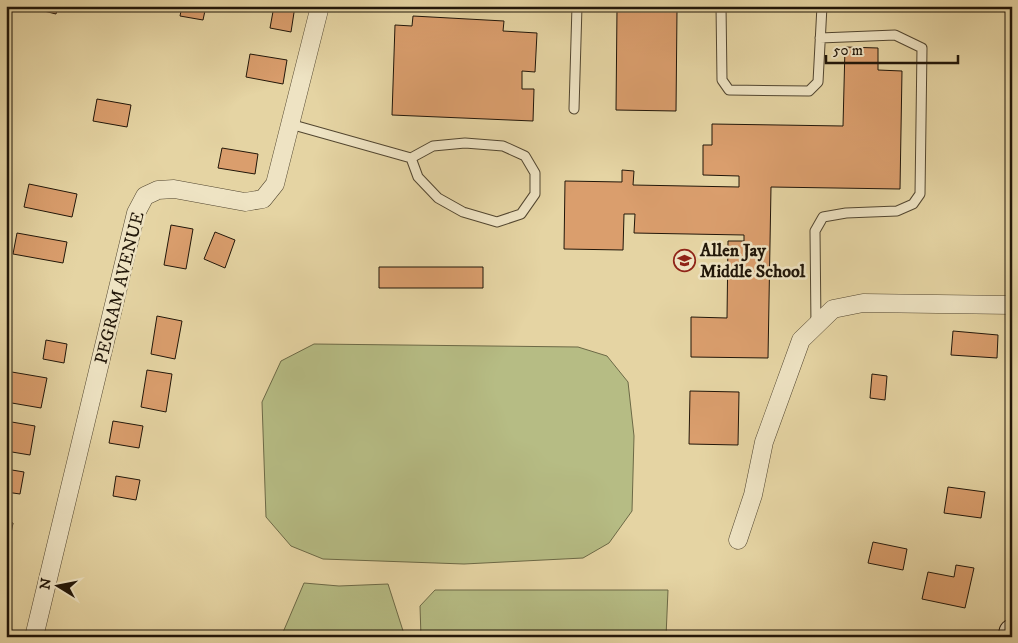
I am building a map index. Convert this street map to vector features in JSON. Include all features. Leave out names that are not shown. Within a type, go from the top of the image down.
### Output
[{"type":"main road","points":[[1011,637],[1012,632]]},
{"type":"street","name":"PEGRAM AVENUE","points":[[34,637],[136,213],[145,196],[158,190],[183,190],[245,202],[263,199],[275,184],[320,6]]},
{"type":"street","points":[[738,540],[752,495],[764,442],[802,340],[833,309],[863,303],[1012,306]]},
{"type":"lane","points":[[574,109],[577,6]]},
{"type":"lane","points":[[721,6],[722,80],[729,90],[809,91],[818,82],[822,6]]},
{"type":"lane","points":[[816,325],[815,230],[823,216],[897,211],[913,204],[920,194],[922,48],[895,35],[820,38]]},
{"type":"lane","points":[[290,124],[411,158],[433,146],[466,143],[503,146],[525,156],[535,173],[535,194],[521,214],[497,222],[463,212],[438,198],[418,177],[411,158]]},
{"type":"green space","points":[[314,344],[578,347],[607,356],[628,382],[634,436],[632,511],[609,543],[583,558],[464,564],[323,559],[291,546],[266,517],[262,402],[281,361]]},
{"type":"green space","points":[[304,583],[339,586],[388,584],[405,637],[281,637]]},
{"type":"green space","points":[[435,590],[668,590],[666,637],[421,637],[420,606]]},
{"type":"building","points":[[24,6],[58,6],[56,14]]},
{"type":"building","points":[[182,6],[206,6],[203,20],[180,16]]},
{"type":"building","points":[[274,6],[295,6],[291,32],[270,28]]},
{"type":"building","points":[[617,9],[677,10],[676,111],[616,110]]},
{"type":"building","points":[[413,16],[504,21],[503,31],[537,33],[535,72],[522,71],[522,89],[534,89],[533,121],[392,115],[395,25],[412,26]]},
{"type":"building","points":[[845,47],[878,48],[878,70],[902,71],[900,189],[771,187],[768,358],[691,357],[691,317],[727,318],[728,241],[744,241],[744,235],[634,233],[635,214],[624,214],[623,250],[564,249],[565,181],[622,182],[622,170],[634,171],[633,185],[739,187],[739,176],[703,175],[703,145],[712,145],[712,124],[843,126]]},
{"type":"building","points":[[250,54],[287,60],[283,84],[246,77]]},
{"type":"building","points":[[97,99],[131,105],[127,127],[93,121]]},
{"type":"building","points":[[222,148],[258,154],[255,174],[218,168]]},
{"type":"building","points":[[29,184],[77,194],[72,217],[24,207]]},
{"type":"building","points":[[171,225],[193,229],[186,269],[164,265]]},
{"type":"building","points":[[215,232],[235,240],[225,268],[204,259]]},
{"type":"building","points":[[17,233],[67,242],[63,263],[13,254]]},
{"type":"building","points":[[379,267],[483,267],[483,288],[379,288]]},
{"type":"building","points":[[157,316],[182,321],[175,359],[151,354]]},
{"type":"building","points":[[953,331],[998,335],[997,358],[951,355]]},
{"type":"building","points":[[46,340],[67,344],[64,363],[43,359]]},
{"type":"building","points":[[147,370],[172,374],[166,412],[141,407]]},
{"type":"building","points":[[6,371],[47,378],[41,408],[6,402]]},
{"type":"building","points":[[872,374],[887,376],[885,400],[870,398]]},
{"type":"building","points":[[690,391],[739,392],[738,445],[689,444]]},
{"type":"building","points":[[6,421],[35,426],[30,455],[6,451]]},
{"type":"building","points":[[113,421],[143,426],[139,448],[109,443]]},
{"type":"building","points":[[6,469],[24,472],[20,494],[6,492]]},
{"type":"building","points":[[116,476],[140,480],[136,500],[113,496]]},
{"type":"building","points":[[948,487],[985,492],[981,518],[944,513]]},
{"type":"building","points":[[6,521],[13,523],[9,544],[6,544]]},
{"type":"building","points":[[873,542],[907,549],[903,570],[868,563]]},
{"type":"building","points":[[956,565],[974,568],[965,608],[922,599],[928,572],[954,577]]},
{"type":"place","name":"Allen Jay Middle School","points":[[684,261]]}]
